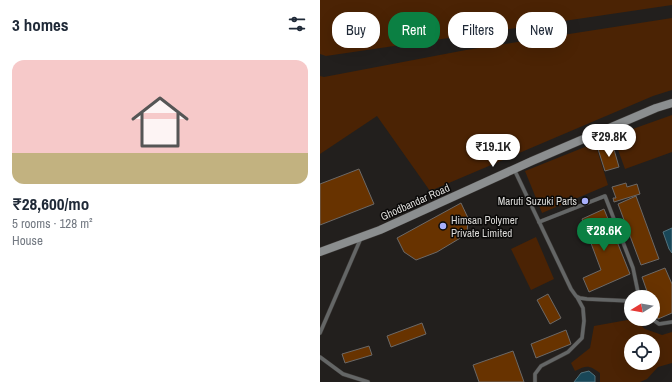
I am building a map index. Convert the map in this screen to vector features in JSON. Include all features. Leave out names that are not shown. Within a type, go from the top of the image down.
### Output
[{"type":"street","name":"Ghodbandar Road","points":[[320,252],[380,230],[514,169],[656,108],[672,103]]},
{"type":"lane","points":[[514,169],[571,289],[583,308],[584,321],[582,338],[568,352],[541,366],[535,374],[535,382]]},
{"type":"lane","points":[[539,222],[605,196],[633,268],[638,290]]},
{"type":"lane","points":[[320,333],[361,237]]},
{"type":"lane","points":[[576,296],[587,299],[624,301]]},
{"type":"lane","points":[[660,324],[672,322]]},
{"type":"lane","points":[[320,357],[343,374],[368,382]]},
{"type":"shaded area","points":[[320,0],[672,0],[672,5],[567,20],[567,12],[516,12],[516,28],[508,29],[508,12],[448,12],[448,38],[440,39],[440,12],[388,12],[388,47],[326,56],[320,54]]},
{"type":"shaded area","points":[[672,18],[672,90],[653,96],[430,191],[377,116],[320,154],[320,76],[324,77],[479,48],[508,48],[508,43],[516,42],[516,48],[567,48],[567,34]]},
{"type":"shaded area","points":[[672,115],[672,152],[625,169],[613,136]]},
{"type":"shaded area","points":[[595,143],[608,185],[542,213],[525,171]]},
{"type":"shaded area","points":[[536,237],[554,279],[531,290],[511,249]]},
{"type":"shaded area","points":[[624,321],[624,326],[641,326],[645,329],[659,334],[624,334],[624,370],[655,370],[647,379],[640,382],[600,382],[600,373],[593,368],[585,367],[575,371],[571,363],[590,348],[594,326]]},
{"type":"shaded area","points":[[672,332],[672,363],[660,366],[660,334]]},
{"type":"water","points":[[672,228],[672,253],[663,232]]},
{"type":"water","points":[[589,371],[595,376],[595,382],[574,382],[581,373]]},
{"type":"building","points":[[604,143],[607,143],[608,148],[613,146],[619,167],[605,171],[598,149],[605,147]]},
{"type":"building","points":[[359,169],[374,204],[320,225],[320,184]]},
{"type":"building","points":[[626,183],[627,187],[637,184],[640,194],[614,202],[613,198],[616,198],[612,187]]},
{"type":"building","points":[[636,196],[659,259],[641,265],[618,204]]},
{"type":"building","name":"Himsan Polymer Private Limited","points":[[461,203],[468,218],[467,234],[437,252],[416,260],[404,252],[397,238]]},
{"type":"building","points":[[604,209],[630,274],[589,292],[583,278],[601,270],[582,219]]},
{"type":"building","points":[[665,268],[672,284],[672,313],[660,318],[660,290],[647,290],[642,277]]},
{"type":"building","points":[[548,294],[561,318],[550,324],[537,300]]},
{"type":"building","points":[[422,323],[426,334],[391,347],[387,336]]},
{"type":"building","points":[[566,330],[571,344],[536,358],[531,344]]},
{"type":"building","points":[[369,346],[372,355],[345,363],[342,354]]},
{"type":"building","points":[[513,351],[524,382],[479,382],[473,365]]},
{"type":"place","name":"Maruti Suzuki Parts","points":[[585,201]]},
{"type":"place","name":"Himsan Polymer Private Limited","points":[[443,226]]}]
